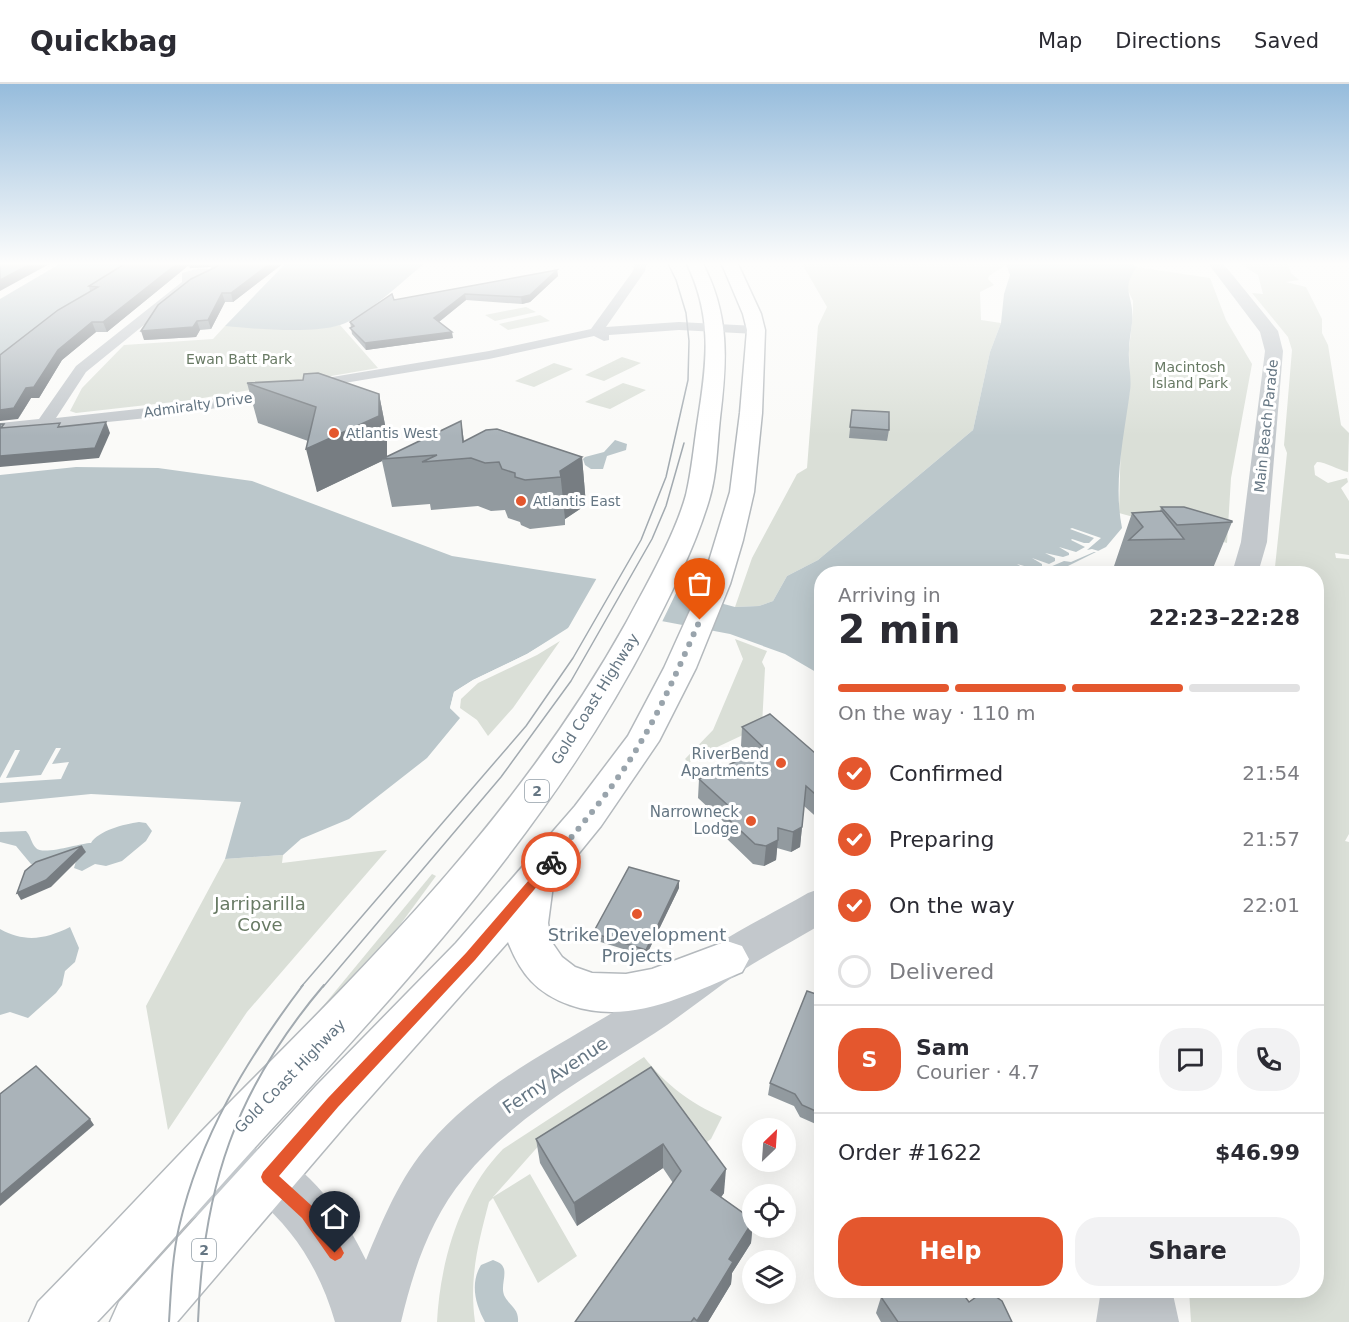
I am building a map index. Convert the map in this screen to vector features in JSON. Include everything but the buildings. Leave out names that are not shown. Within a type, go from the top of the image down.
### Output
[{"type":"highway","name":"Gold Coast Highway","points":[[166,1209],[354,1010],[483,864],[574,738],[638,631],[680,544],[699,491],[717,368],[717,331],[714,320]]},
{"type":"highway","name":"2","points":[[139,1322],[333,1102],[471,956],[617,778],[642,741],[680,668],[716,584],[730,540],[742,492],[751,423],[756,330],[753,320]]},
{"type":"highway","points":[[534,882],[527,916],[530,943],[544,968],[570,987],[598,994],[627,993],[658,986],[727,959]]},
{"type":"highway","name":"2","points":[[58,1322],[166,1209]]},
{"type":"street","points":[[44,424],[81,369],[142,320]]},
{"type":"street","points":[[600,334],[606,320]]},
{"type":"street","points":[[613,320],[623,326],[639,327]]},
{"type":"street","name":"Main Beach Parade","points":[[1247,566],[1254,542],[1274,351],[1269,331],[1260,320]]},
{"type":"street","name":"Admiralty Drive","points":[[0,428],[147,413],[245,399],[290,388],[501,353],[639,327],[717,331]]},
{"type":"street","points":[[717,331],[756,330]]},
{"type":"street","name":"Admiralty Drive","points":[[600,334],[717,331]]},
{"type":"street","name":"Ferny Avenue","points":[[373,1322],[388,1274],[412,1217],[436,1175],[454,1152],[514,1101],[675,997],[727,959],[814,909]]},
{"type":"street","points":[[166,1209],[191,1193],[220,1180],[254,1174],[269,1177],[303,1208],[328,1239],[343,1266],[363,1322]]},
{"type":"street","points":[[1124,1322],[1127,1298]]},
{"type":"street","points":[[1153,1298],[1158,1322]]},
{"type":"green space","points":[[518,320],[550,321],[508,330],[499,324]]},
{"type":"green space","points":[[821,320],[981,320],[1001,323],[990,352],[973,430],[818,560],[787,576],[773,601],[759,606],[735,607],[752,558],[797,474],[807,468],[818,326]]},
{"type":"green space","name":"Macintosh Island Park","points":[[1132,320],[1226,320],[1252,364],[1231,478],[1227,543],[1119,513],[1121,436],[1130,389],[1129,349]]},
{"type":"green space","points":[[1274,320],[1322,320],[1322,333],[1328,345],[1341,425],[1349,433],[1348,472],[1321,462],[1317,462],[1314,466],[1315,475],[1328,483],[1347,478],[1348,482],[1341,488],[1349,501],[1349,555],[1335,553],[1336,558],[1349,559],[1349,834],[1345,841],[1349,842],[1349,1322],[1191,1322],[1190,1298],[1324,1298],[1324,566],[1275,566],[1287,453],[1284,445],[1292,350],[1288,337]]},
{"type":"green space","name":"Ewan Batt Park","points":[[340,325],[378,368],[191,400],[76,413],[70,411],[82,388],[124,345],[213,339],[225,326],[317,329]]},
{"type":"green space","points":[[622,357],[641,363],[604,381],[585,375]]},
{"type":"green space","points":[[554,363],[573,369],[534,387],[515,381]]},
{"type":"green space","points":[[623,383],[646,390],[610,409],[585,402]]},
{"type":"green space","points":[[735,639],[767,651],[762,662],[765,668],[762,726],[694,758],[689,763],[685,759],[713,730],[743,659]]},
{"type":"green space","points":[[560,641],[513,708],[488,736],[477,720],[460,708],[461,699],[478,683],[537,655]]},
{"type":"green space","name":"Jarriparilla Cove","points":[[387,850],[247,1012],[168,1130],[146,1006],[225,859],[283,855],[282,863]]},
{"type":"green space","points":[[432,874],[436,876],[383,948],[325,1014],[319,1011]]},
{"type":"green space","points":[[644,1057],[679,1092],[699,1106],[722,1117],[711,1139],[707,1142],[698,1129],[688,1136],[542,1142],[493,1197],[530,1174],[577,1256],[538,1283],[493,1198],[489,1202],[476,1261],[473,1291],[475,1322],[437,1322],[443,1276],[455,1230],[475,1186],[488,1167],[503,1149]]},
{"type":"shaded area","points":[[0,320],[52,320],[0,355]]},
{"type":"shaded area","points":[[231,320],[352,320],[328,328],[299,330],[225,326]]},
{"type":"shaded area","points":[[1001,320],[1132,320],[1129,343],[1130,386],[1119,477],[1122,528],[1106,547],[1068,566],[814,566],[814,671],[785,654],[730,634],[598,609],[527,654],[473,680],[454,692],[450,708],[460,718],[427,758],[349,819],[301,839],[283,855],[225,859],[241,802],[91,794],[0,803],[0,475],[76,467],[158,468],[252,481],[452,556],[679,592],[735,607],[759,606],[773,601],[787,576],[818,560],[973,430],[990,352]]},
{"type":"shaded area","points":[[615,440],[627,444],[626,450],[607,456],[603,469],[591,469],[585,465],[583,459],[585,457],[604,452]]},
{"type":"shaded area","points":[[146,823],[152,831],[146,841],[122,861],[106,866],[95,864],[82,871],[74,868],[76,861],[31,864],[16,846],[0,842],[0,832],[26,831],[36,848],[46,851],[54,850],[91,843],[105,832],[119,826]]},
{"type":"shaded area","points":[[70,927],[79,948],[75,962],[65,971],[62,985],[56,993],[28,1018],[10,1012],[0,1015],[0,929],[18,936],[35,938]]},
{"type":"shaded area","points":[[493,1260],[501,1264],[504,1269],[504,1294],[516,1311],[518,1322],[485,1322],[479,1308],[475,1294],[478,1272],[481,1265]]},
{"type":"pier","points":[[1070,529],[1101,538],[1087,550],[1102,552],[1094,552],[1071,562],[1064,561],[1052,566],[1042,566],[1032,558],[1049,564],[1055,561],[1055,558],[1045,553],[1063,557],[1069,553],[1059,547],[1076,552],[1085,547],[1072,539],[1089,543],[1094,538]]},
{"type":"pier","points":[[598,576],[678,589],[661,624],[598,612],[528,656],[456,694],[453,706],[463,720],[450,708],[454,692],[567,630]]},
{"type":"pier","points":[[56,748],[61,748],[52,764],[69,762],[61,779],[0,783],[0,778],[15,750],[20,750],[6,778],[41,775]]},
{"type":"tram line","points":[[301,987],[526,726],[573,658],[641,540],[666,477],[688,380],[689,341],[687,320]]},
{"type":"tram line","points":[[323,987],[501,777],[571,681],[652,539],[666,506],[684,443]]},
{"type":"tram line","points":[[169,1322],[172,1274],[179,1227],[199,1161],[245,1070],[303,985]]},
{"type":"tram line","points":[[198,1322],[207,1227],[230,1142],[246,1102],[267,1063],[293,1024],[324,985]]},
{"type":"way so far","points":[[551,862],[617,778],[642,741],[680,668],[700,620]]},
{"type":"place","name":"Atlantis West","points":[[334,433]]},
{"type":"place","name":"Atlantis East","points":[[521,501]]},
{"type":"place","name":"RiverBend Apartments","points":[[781,763]]},
{"type":"place","name":"Narrowneck Lodge","points":[[751,821]]},
{"type":"place","name":"Strike Development Projects","points":[[637,914]]},
{"type":"route","points":[[335,1253],[328,1239],[307,1213],[269,1177],[333,1102],[471,956],[551,862]]}]
